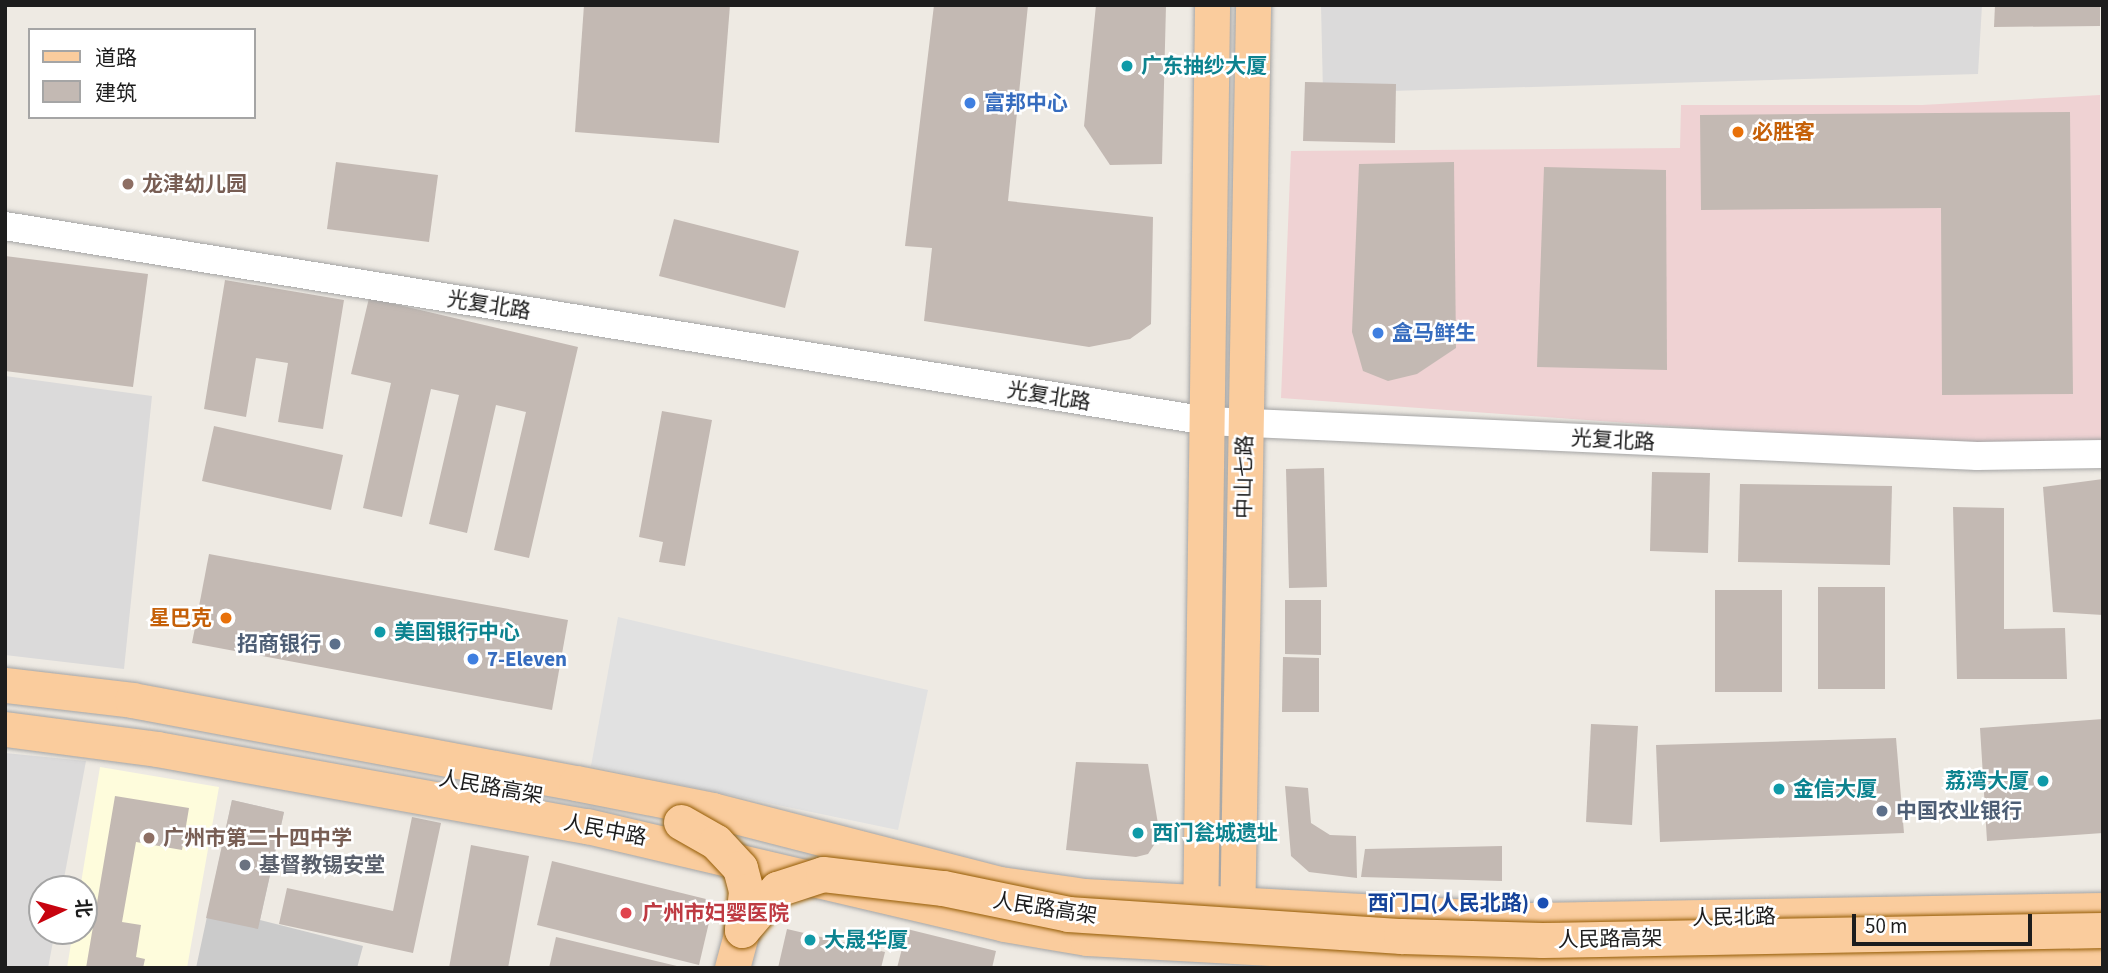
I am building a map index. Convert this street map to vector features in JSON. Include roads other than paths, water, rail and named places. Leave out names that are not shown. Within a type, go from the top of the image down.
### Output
[{"type":"main road","name":"中山七路","points":[[1203,957],[1198,903],[1212,5]]},
{"type":"main road","name":"中山七路","points":[[1237,958],[1252,5]]},
{"type":"main road","name":"人民中路","points":[[5,685],[132,700],[590,785],[723,813],[1000,884],[1084,896],[1198,903]]},
{"type":"main road","name":"人民路高架","points":[[5,706],[138,723],[681,822],[1027,908],[1105,918],[1483,940],[2103,930]]},
{"type":"main road","name":"人民中路","points":[[5,729],[157,748],[587,825],[1044,932],[1203,957]]},
{"type":"main road","points":[[681,822],[716,842],[740,869],[746,891],[742,930],[732,968]]},
{"type":"main road","points":[[742,930],[777,889],[823,874],[943,888]]},
{"type":"main road","name":"人民北路","points":[[1198,903],[1532,920],[2103,910]]},
{"type":"main road","name":"人民北路","points":[[1203,957],[1534,962],[2103,950]]},
{"type":"street","name":"光复北路","points":[[5,226],[1207,421],[1977,456],[2103,454]]},
{"type":"place","name":"广东抽纱大厦","points":[[1127,66]]},
{"type":"place","name":"富邦中心","points":[[970,103]]},
{"type":"place","name":"必胜客","points":[[1738,132]]},
{"type":"place","name":"龙津幼儿园","points":[[128,184]]},
{"type":"place","name":"盒马鲜生","points":[[1378,333]]},
{"type":"place","name":"星巴克","points":[[226,618]]},
{"type":"place","name":"美国银行中心","points":[[380,632]]},
{"type":"place","name":"招商银行","points":[[335,644]]},
{"type":"place","name":"7-Eleven","points":[[473,659]]},
{"type":"place","name":"荔湾大厦","points":[[2043,781]]},
{"type":"place","name":"金信大厦","points":[[1779,789]]},
{"type":"place","name":"中国农业银行","points":[[1882,811]]},
{"type":"place","name":"西门瓮城遗址","points":[[1138,833]]},
{"type":"place","name":"广州市第二十四中学","points":[[149,838]]},
{"type":"place","name":"基督教锡安堂","points":[[245,865]]},
{"type":"place","name":"西门口(人民北路)","points":[[1543,903]]},
{"type":"place","name":"广州市妇婴医院","points":[[626,913]]},
{"type":"place","name":"大晟华厦","points":[[810,940]]}]
